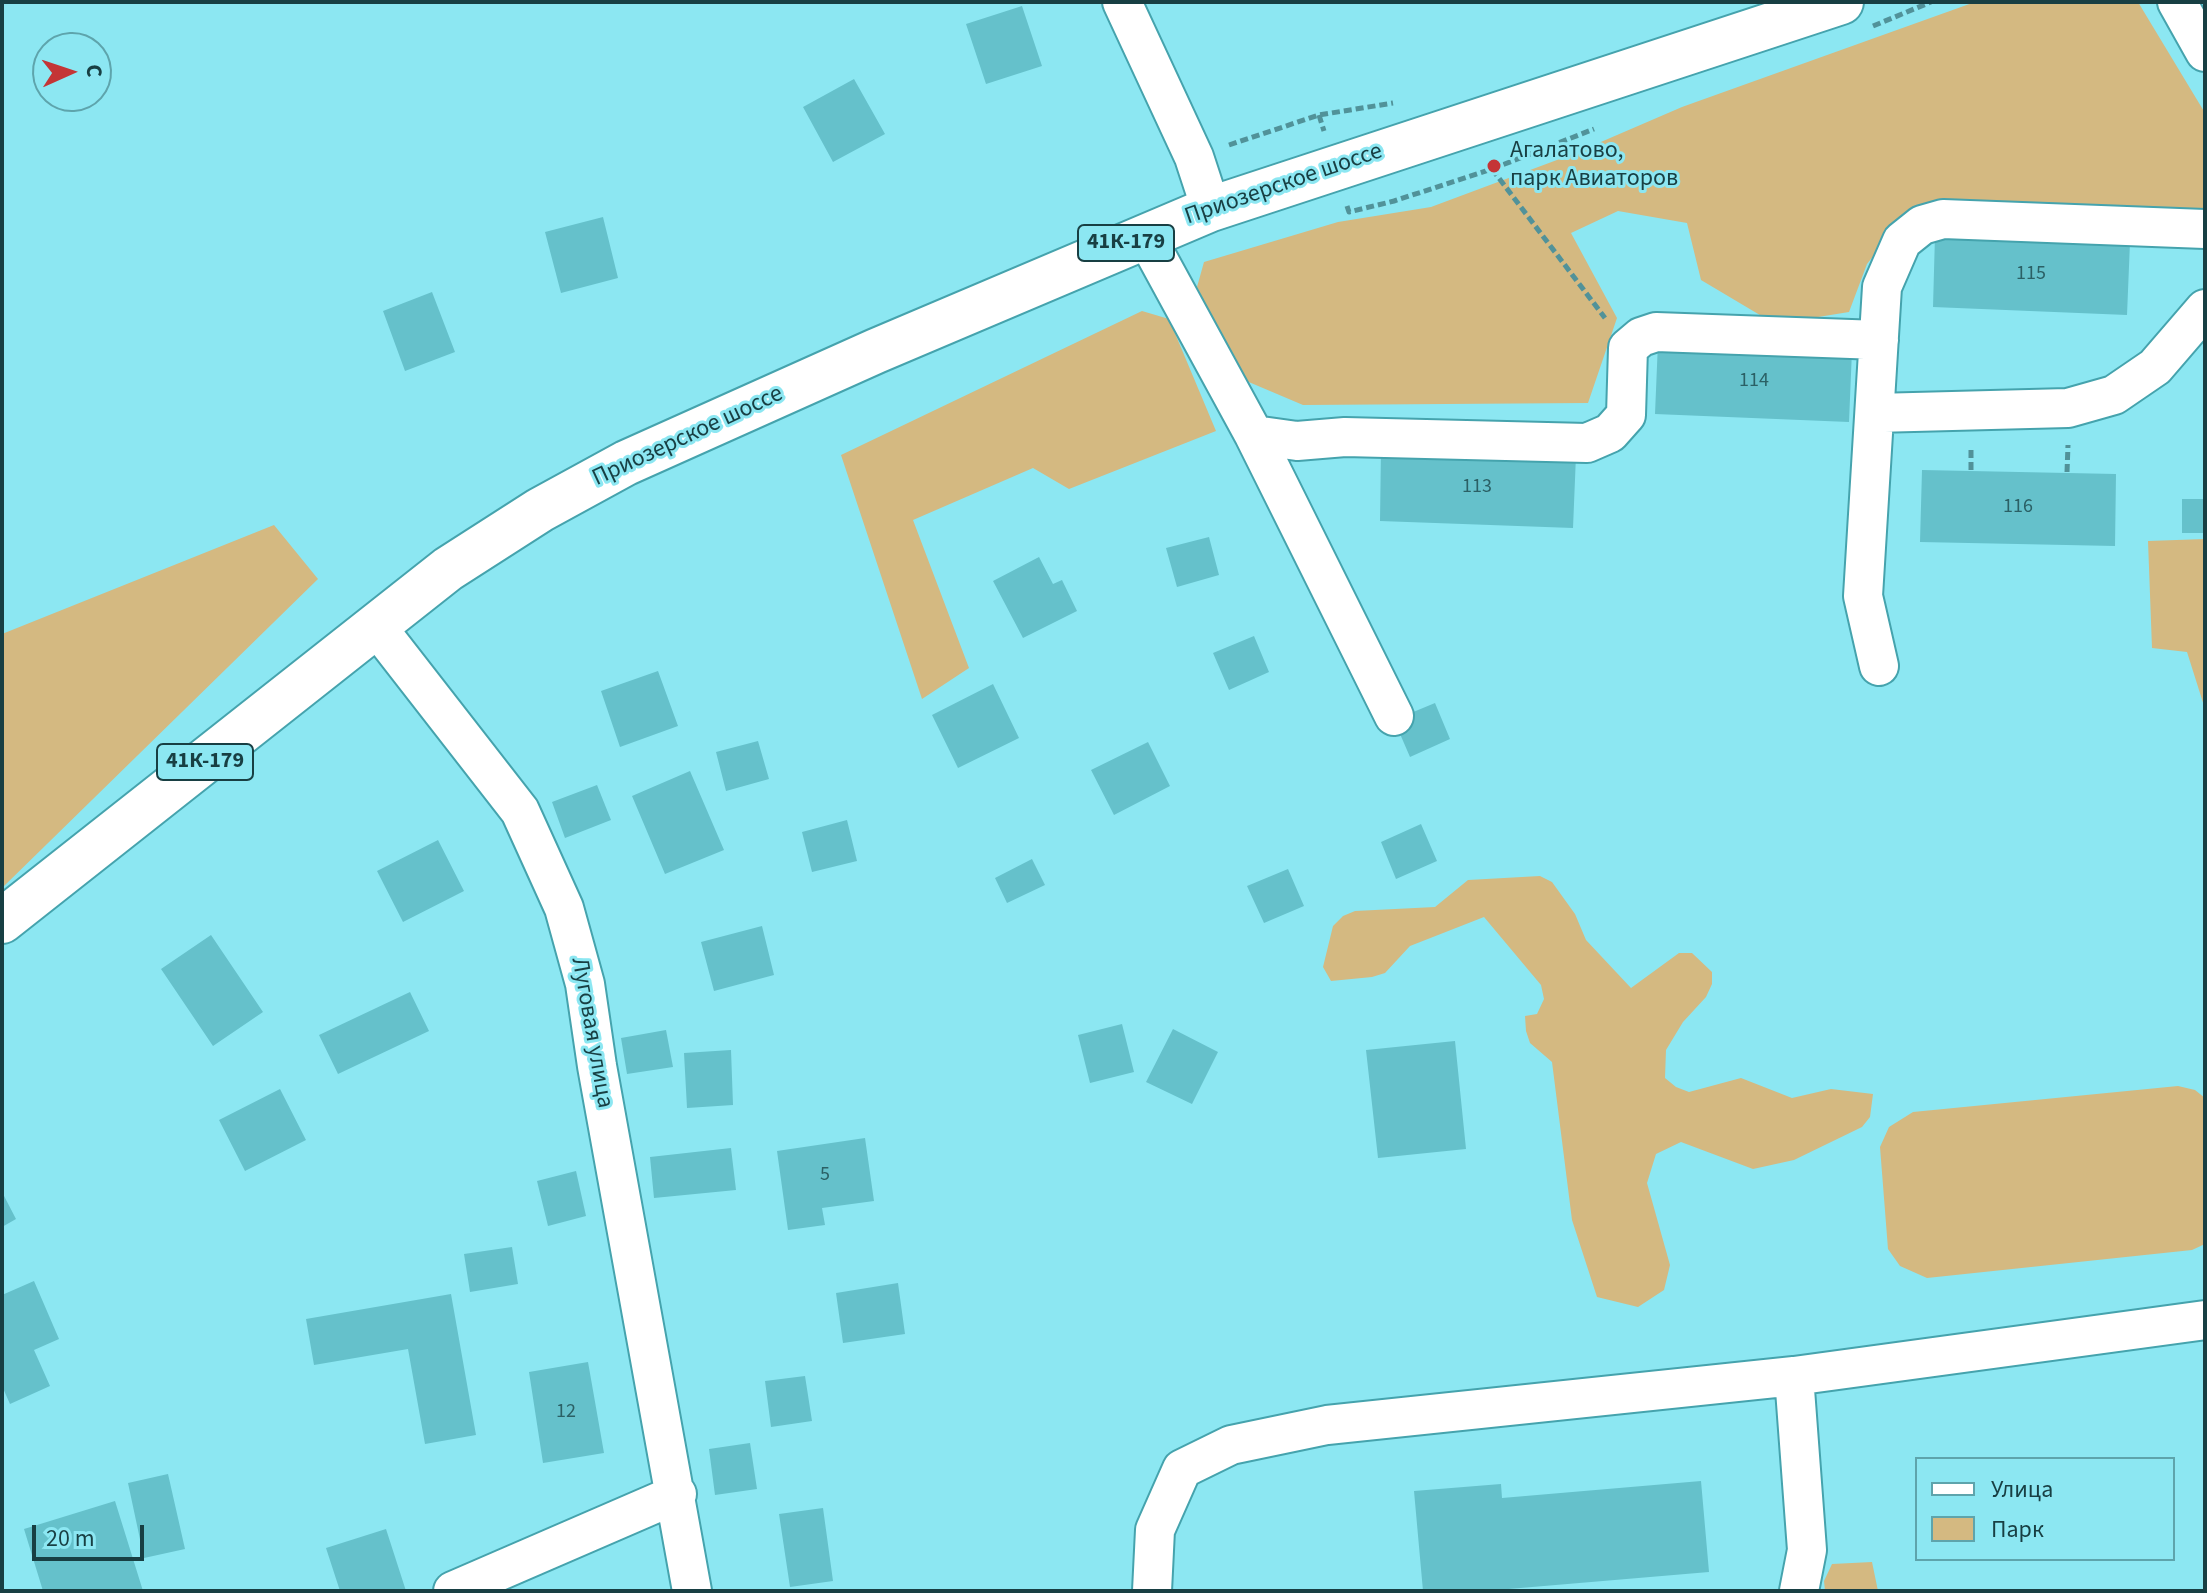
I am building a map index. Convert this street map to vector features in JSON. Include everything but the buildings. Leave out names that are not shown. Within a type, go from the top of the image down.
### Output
[{"type":"main road","name":"Приозерское шоссе","points":[[391,614],[448,569],[540,510],[626,463],[1145,235],[1211,209],[1480,118],[1640,70],[1841,2]]},
{"type":"main road","name":"41К-179","points":[[2,921],[391,614]]},
{"type":"street","points":[[1122,2],[1194,157],[1211,209]]},
{"type":"street","points":[[2177,2],[2205,52]]},
{"type":"street","points":[[1879,666],[1863,596],[1882,287],[1902,241],[1922,225],[1943,219],[2205,229]]},
{"type":"street","points":[[1145,235],[1254,435],[1394,716]]},
{"type":"street","points":[[1875,413],[1972,414],[2068,408],[2114,395],[2155,367],[2205,309]]},
{"type":"street","points":[[1254,435],[1297,441],[1402,437],[1587,443],[1610,433],[1626,415],[1628,348],[1641,337],[1656,332],[1879,340]]},
{"type":"street","name":"Луговая улица","points":[[391,614],[520,811],[564,908],[585,984],[597,1066],[677,1494],[692,1591]]},
{"type":"street","points":[[1152,1591],[1155,1530],[1182,1469],[1231,1445],[1327,1425],[1794,1376],[2205,1320]]},
{"type":"street","points":[[1794,1376],[1807,1550],[1799,1591]]},
{"type":"street","points":[[453,1591],[677,1494]]},
{"type":"path","points":[[1492,169],[1628,348]]},
{"type":"green space","points":[[1975,2],[2138,2],[2205,113],[2205,215],[1903,219],[1867,264],[1849,312],[1775,324],[1701,280],[1687,223],[1618,211],[1571,233],[1617,318],[1588,403],[1303,405],[1244,380],[1197,287],[1204,262],[1338,222],[1431,207],[1573,154],[1682,107]]},
{"type":"green space","points":[[1142,311],[1169,319],[1216,431],[1069,489],[1033,468],[913,520],[969,668],[922,699],[841,455]]},
{"type":"green space","points":[[274,525],[318,579],[2,888],[2,634]]},
{"type":"green space","points":[[2205,539],[2205,709],[2187,652],[2152,648],[2148,541]]},
{"type":"green space","points":[[1540,876],[1552,882],[1575,914],[1586,940],[1631,988],[1679,953],[1692,953],[1712,972],[1712,984],[1706,997],[1683,1022],[1666,1050],[1665,1078],[1676,1087],[1689,1092],[1741,1078],[1792,1098],[1831,1089],[1873,1094],[1870,1117],[1862,1127],[1794,1160],[1753,1169],[1681,1142],[1656,1154],[1647,1183],[1670,1265],[1664,1290],[1638,1307],[1597,1297],[1572,1220],[1552,1062],[1530,1043],[1526,1031],[1525,1016],[1537,1014],[1544,999],[1541,985],[1484,917],[1410,946],[1385,973],[1331,981],[1323,967],[1333,926],[1343,916],[1355,911],[1435,907],[1468,880]]},
{"type":"green space","points":[[2178,1086],[2195,1090],[2205,1098],[2205,1244],[2192,1250],[1927,1278],[1900,1266],[1888,1249],[1880,1147],[1889,1127],[1913,1112]]},
{"type":"green space","points":[[1872,1562],[1878,1591],[1825,1591],[1824,1581],[1832,1564]]},
{"type":"place","name":"Агалатово, парк Авиаторов","points":[[1494,166]]}]
